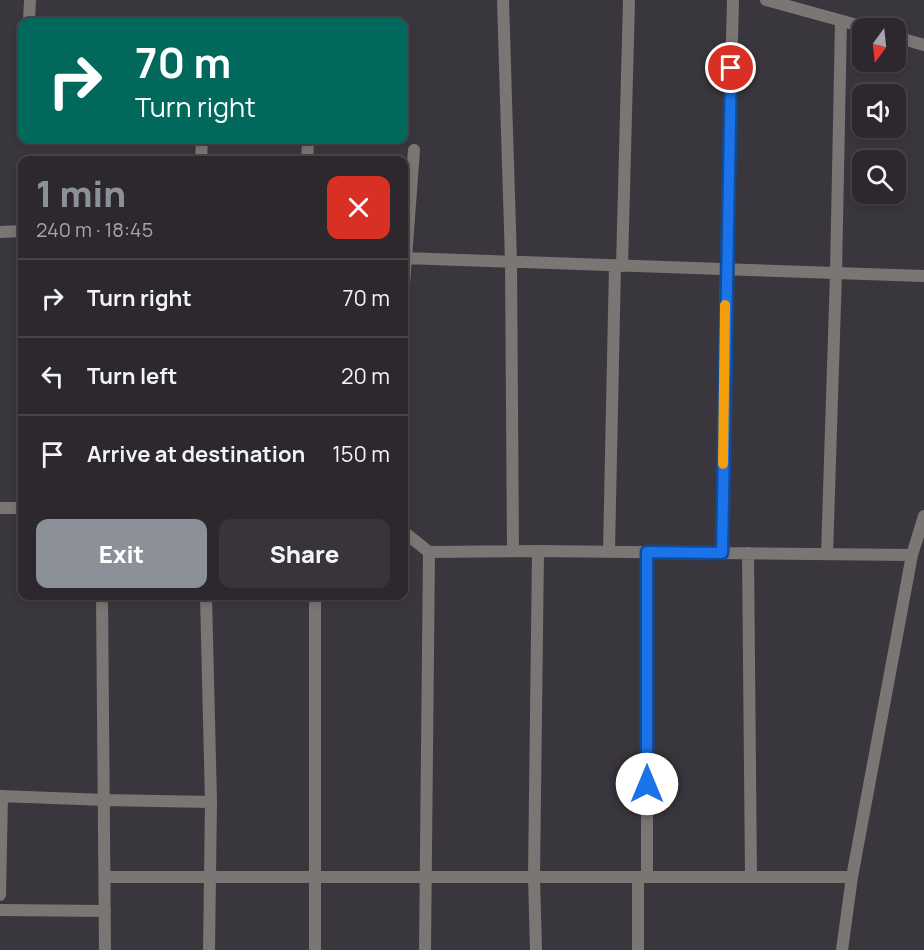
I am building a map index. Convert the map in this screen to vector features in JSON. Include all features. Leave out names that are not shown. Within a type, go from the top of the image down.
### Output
[{"type":"street","points":[[29,18],[30,0]]},
{"type":"street","points":[[503,0],[511,262],[513,551]]},
{"type":"street","points":[[609,551],[629,0]]},
{"type":"street","points":[[722,553],[733,0]]},
{"type":"street","points":[[766,0],[852,24]]},
{"type":"street","points":[[827,554],[841,21]]},
{"type":"street","points":[[906,40],[924,45]]},
{"type":"street","points":[[307,156],[308,144]]},
{"type":"street","points":[[408,215],[414,150]]},
{"type":"street","points":[[0,232],[18,231]]},
{"type":"street","points":[[408,258],[924,276]]},
{"type":"street","points":[[0,508],[18,508]]},
{"type":"street","points":[[842,950],[852,877],[912,555],[924,516]]},
{"type":"street","points":[[408,535],[429,552],[538,550],[912,555]]},
{"type":"street","points":[[536,950],[534,876],[538,550]]},
{"type":"street","points":[[425,950],[429,552]]},
{"type":"street","points":[[638,950],[643,877],[647,552]]},
{"type":"street","points":[[748,553],[752,877]]},
{"type":"street","points":[[102,600],[105,950]]},
{"type":"street","points":[[206,600],[210,802],[209,950]]},
{"type":"street","points":[[315,600],[315,950]]},
{"type":"street","points":[[0,895],[1,796],[105,801],[210,802]]},
{"type":"street","points":[[105,877],[852,877]]},
{"type":"street","points":[[0,910],[105,911]]},
{"type":"slow traffic","points":[[723,464],[725,305]]},
{"type":"route","points":[[647,784],[647,552],[722,553],[731,68]]}]
